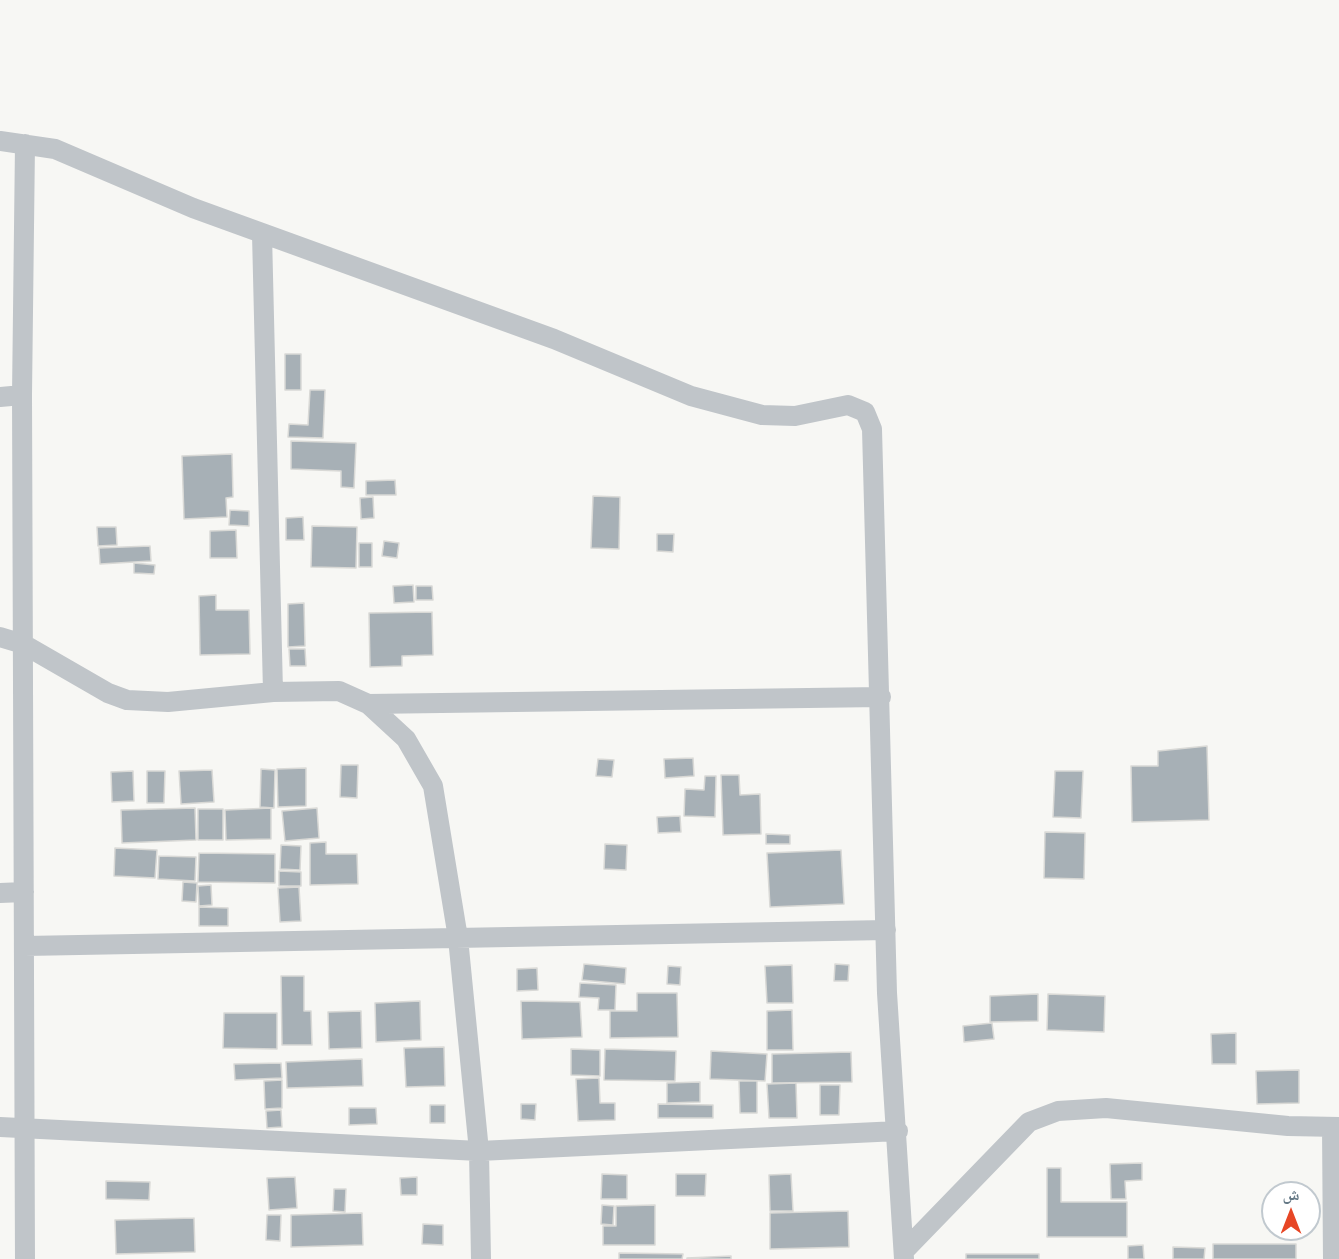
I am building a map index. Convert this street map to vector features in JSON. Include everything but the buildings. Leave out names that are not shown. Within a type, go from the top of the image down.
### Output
[{"type":"street","points":[[0,141],[55,149],[192,208],[554,339],[691,396],[762,415],[795,416],[848,405],[865,412],[872,429],[887,993],[898,1131],[904,1255]]},
{"type":"street","points":[[25,144],[22,396],[25,1259]]},
{"type":"street","points":[[262,234],[273,692]]},
{"type":"street","points":[[0,397],[22,396]]},
{"type":"street","points":[[0,638],[23,644],[108,693],[127,700],[168,702],[273,692],[339,691],[368,704],[406,739],[433,786],[458,938],[479,1151],[481,1259]]},
{"type":"street","points":[[368,704],[880,697]]},
{"type":"street","points":[[0,892],[24,892]]},
{"type":"street","points":[[25,946],[886,930]]},
{"type":"street","points":[[904,1255],[1029,1122],[1058,1111],[1106,1108],[1335,1127],[1333,1259]]},
{"type":"street","points":[[0,1127],[479,1151],[898,1131]]}]
